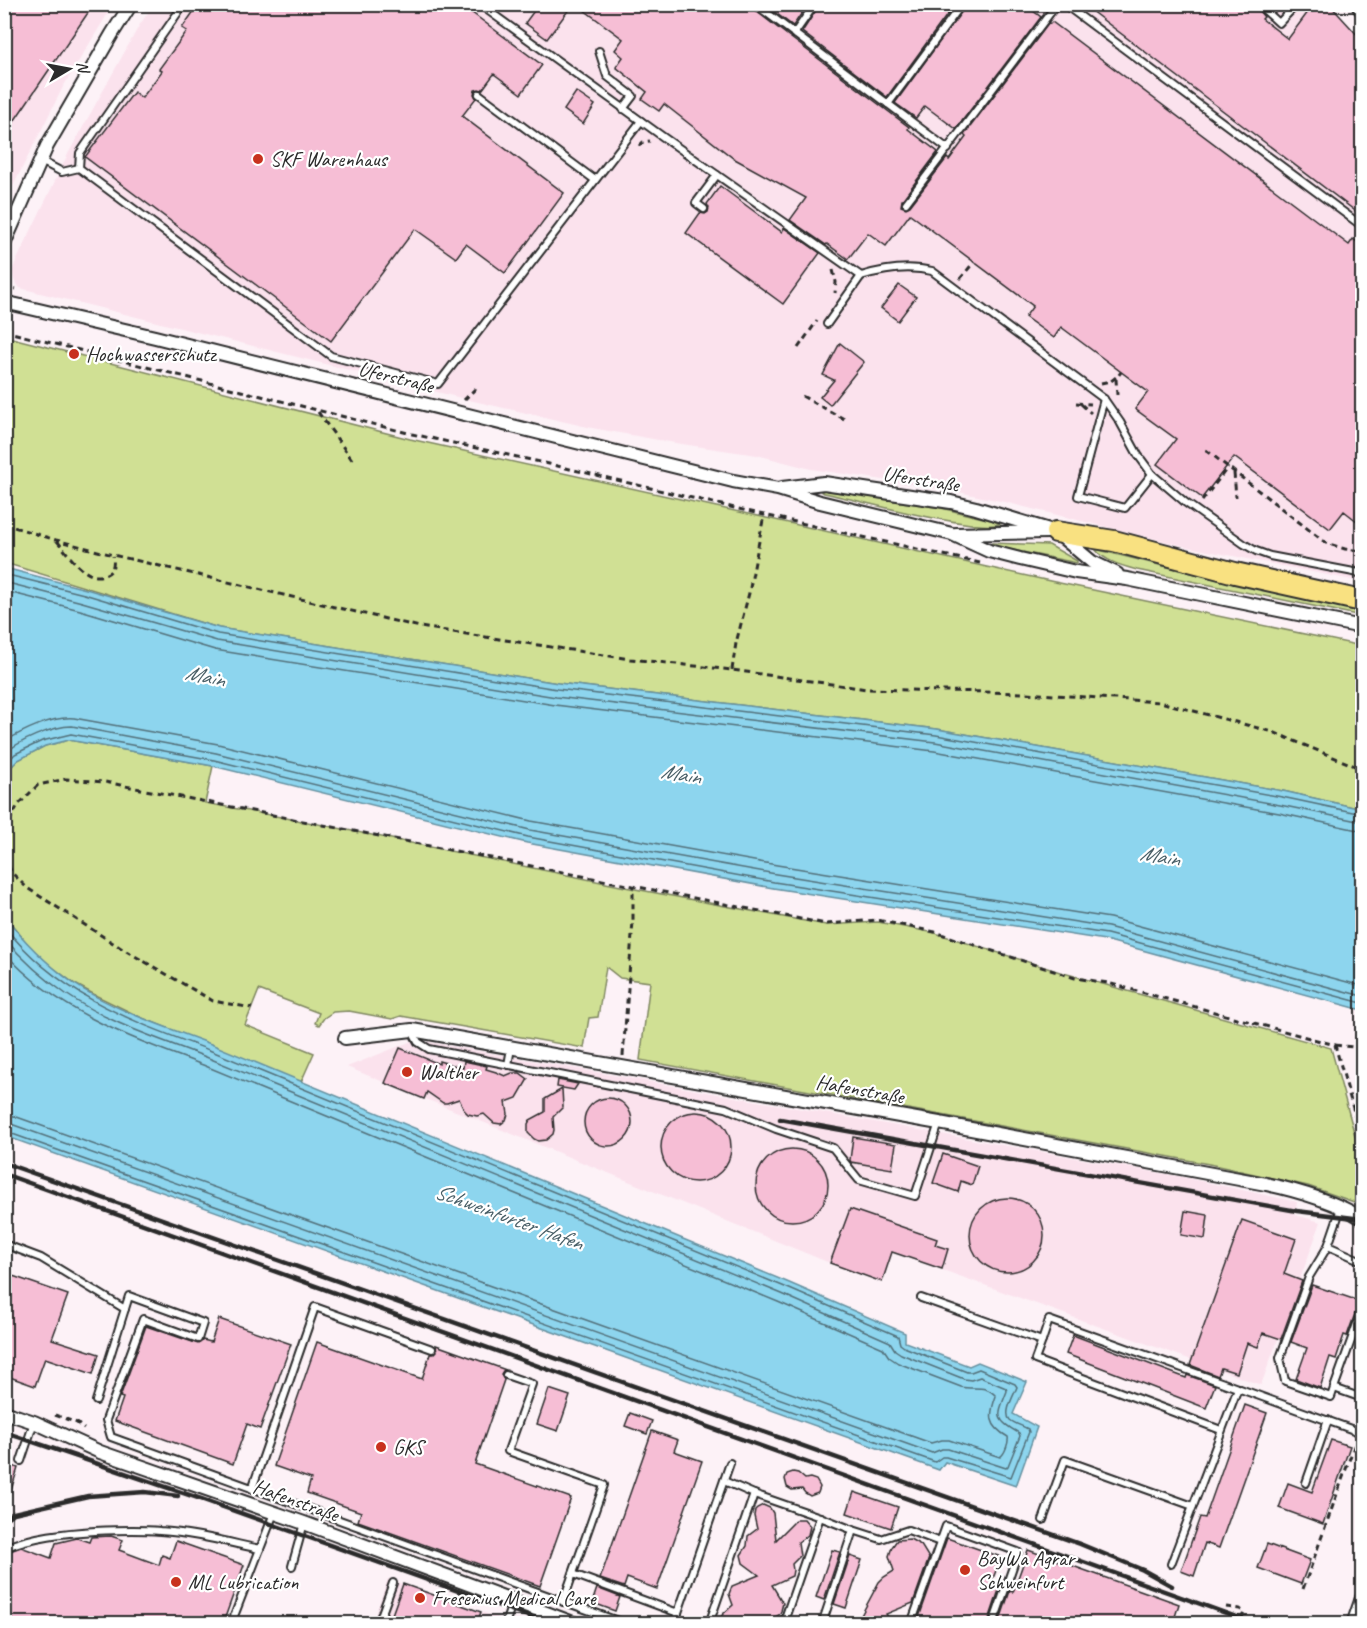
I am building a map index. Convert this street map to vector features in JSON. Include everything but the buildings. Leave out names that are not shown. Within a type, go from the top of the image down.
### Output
[{"type":"main road","points":[[1056,532],[1114,541],[1235,573],[1362,601]]},
{"type":"street","points":[[4,244],[47,146],[131,4]]},
{"type":"street","name":"Uferstraße","points":[[4,302],[733,481],[778,489],[820,502],[952,534],[999,554],[1076,572],[1127,579],[1362,627]]},
{"type":"street","name":"Uferstraße","points":[[778,489],[824,483],[951,502],[1056,532],[1092,562],[1127,579]]},
{"type":"street","name":"Uferstraße","points":[[952,534],[1056,532]]},
{"type":"street","name":"Hafenstraße","points":[[345,1038],[412,1030],[939,1123],[1298,1191],[1362,1218]]},
{"type":"street","name":"Hafenstraße","points":[[4,1412],[34,1422],[100,1452],[304,1523],[576,1623]]},
{"type":"street","points":[[1353,1623],[1362,1598]]},
{"type":"lane","points":[[79,168],[80,153],[184,4]]},
{"type":"lane","points":[[479,4],[623,109],[861,276]]},
{"type":"lane","points":[[755,4],[948,149]]},
{"type":"lane","points":[[794,34],[816,4]]},
{"type":"lane","points":[[888,104],[962,4]]},
{"type":"lane","points":[[906,203],[1057,4]]},
{"type":"lane","points":[[1064,4],[1362,226]]},
{"type":"lane","points":[[1258,4],[1279,23],[1297,4]]},
{"type":"lane","points":[[599,51],[607,76],[633,96],[623,109]]},
{"type":"lane","points":[[479,94],[595,180]]},
{"type":"lane","points":[[41,161],[62,172],[79,168],[331,356],[438,384],[641,121]]},
{"type":"lane","points":[[704,209],[696,203],[717,175]]},
{"type":"lane","points":[[826,324],[861,276],[897,268],[921,268],[932,271],[1104,399],[1152,474],[1186,503],[1256,551],[1270,556],[1361,571]]},
{"type":"lane","points":[[1104,399],[1078,496],[1125,508],[1152,474]]},
{"type":"lane","points":[[412,1030],[418,1042],[429,1049],[726,1108],[833,1148],[859,1180],[915,1196],[939,1123]]},
{"type":"lane","points":[[508,1065],[511,1048]]},
{"type":"lane","points":[[1341,1208],[1328,1246],[1309,1277],[1280,1358],[1285,1381],[1331,1397],[1362,1310]]},
{"type":"lane","points":[[4,1244],[41,1258],[125,1309]]},
{"type":"lane","points":[[1328,1246],[1362,1261]]},
{"type":"lane","points":[[96,1401],[129,1296],[203,1323],[198,1339],[143,1319],[106,1420],[111,1437],[626,1623]]},
{"type":"lane","points":[[921,1298],[1042,1341]]},
{"type":"lane","points":[[252,1489],[315,1307],[432,1349]]},
{"type":"lane","points":[[1221,1430],[1035,1360],[1049,1320],[1361,1432]]},
{"type":"lane","points":[[506,1375],[532,1384],[508,1451],[604,1485],[563,1602]]},
{"type":"lane","points":[[1171,1564],[1238,1388]]},
{"type":"lane","points":[[1334,1388],[1362,1398]]},
{"type":"lane","points":[[1306,1483],[1328,1420]]},
{"type":"lane","points":[[21,1461],[34,1422]]},
{"type":"lane","points":[[1043,1520],[1065,1460],[1193,1506]]},
{"type":"lane","points":[[674,1623],[730,1463]]},
{"type":"lane","points":[[724,1481],[881,1539],[908,1530],[940,1542]]},
{"type":"lane","points":[[709,1623],[754,1494]]},
{"type":"lane","points":[[231,1623],[274,1513]]},
{"type":"lane","points":[[783,1623],[820,1517]]},
{"type":"lane","points":[[292,1566],[304,1523]]},
{"type":"lane","points":[[912,1623],[946,1526],[1018,1552],[993,1623]]},
{"type":"lane","points":[[4,1548],[21,1541],[73,1532],[125,1530],[160,1531],[206,1537],[260,1550]]},
{"type":"lane","points":[[822,1623],[853,1530]]},
{"type":"lane","points":[[573,1574],[678,1613]]},
{"type":"lane","points":[[378,1623],[393,1583]]},
{"type":"lane","points":[[505,1623],[513,1601]]},
{"type":"path","points":[[958,282],[974,262]]},
{"type":"path","points":[[798,348],[818,320]]},
{"type":"path","points":[[4,331],[412,434],[985,564]]},
{"type":"path","points":[[1098,383],[1111,381],[1121,372]]},
{"type":"path","points":[[1117,376],[1115,384],[1117,395]]},
{"type":"path","points":[[802,396],[846,420]]},
{"type":"path","points":[[1076,403],[1091,404]]},
{"type":"path","points":[[317,410],[353,461]]},
{"type":"path","points":[[1206,450],[1326,543],[1362,551]]},
{"type":"path","points":[[1233,471],[1236,496]]},
{"type":"path","points":[[732,670],[764,515]]},
{"type":"path","points":[[4,524],[113,555],[420,627],[630,659],[732,670],[867,689],[1026,693],[1160,702],[1273,732],[1362,769]]},
{"type":"path","points":[[56,540],[78,566],[92,576],[104,576],[112,570],[113,555]]},
{"type":"path","points":[[4,842],[6,827],[18,806],[38,785],[66,779],[105,782],[825,924],[877,920],[936,932],[1075,978],[1108,983],[1335,1045],[1362,1048]]},
{"type":"path","points":[[4,856],[12,873],[27,888],[121,948],[213,1001],[252,1008]]},
{"type":"path","points":[[622,1067],[633,921],[633,887]]},
{"type":"path","points":[[1335,1045],[1362,1140]]},
{"type":"path","points":[[1303,1589],[1361,1432]]},
{"type":"path","points":[[1226,1607],[1240,1609],[1244,1612],[1240,1623]]},
{"type":"shaded area","points":[[5,5],[113,5],[63,87],[5,202]]},
{"type":"shaded area","points":[[153,5],[1329,5],[1362,40],[1362,582],[1188,547],[950,490],[811,469],[757,455],[592,428],[469,400],[20,288],[14,280],[12,270],[68,154]]},
{"type":"shaded area","name":"Walther","points":[[412,1041],[1182,1177],[1297,1202],[1295,1215],[1321,1222],[1261,1385],[893,1252],[882,1282],[347,1067]]},
{"type":"shaded area","name":"Fresenius Medical Care","points":[[388,1579],[513,1623],[372,1624]]},
{"type":"green space","points":[[4,336],[410,439],[1050,581],[1362,646],[1362,809],[1283,791],[937,729],[558,683],[219,628],[5,563]]},
{"type":"green space","points":[[821,491],[941,508],[1000,524],[978,525],[929,517],[824,493]]},
{"type":"green space","points":[[992,543],[1049,545],[1077,563],[993,546]]},
{"type":"green space","points":[[1095,549],[1232,583],[1362,611],[1362,616],[1137,570],[1109,560]]},
{"type":"green space","points":[[69,740],[213,766],[205,803],[826,925],[878,922],[935,933],[1060,972],[1331,1048],[1357,1143],[1362,1168],[1362,1201],[1360,1204],[1308,1186],[1209,1164],[640,1060],[650,982],[620,978],[606,967],[598,1017],[589,1018],[584,1048],[401,1016],[392,1019],[349,1011],[333,1012],[319,1025],[315,1023],[319,1013],[259,990],[245,1025],[314,1053],[301,1082],[140,1017],[75,984],[30,947],[5,916],[5,773],[18,760],[45,746]]},
{"type":"water","name":"Main","points":[[5,568],[219,628],[558,683],[937,729],[1283,791],[1362,809],[1362,1010],[1105,940],[773,888],[527,843],[213,766],[69,740],[45,746],[18,760],[5,773]]},
{"type":"water","name":"Schweinfurter Hafen","points":[[5,916],[28,944],[63,976],[122,1010],[211,1044],[787,1282],[905,1333],[905,1342],[969,1366],[978,1362],[1027,1382],[1013,1414],[1037,1427],[1016,1486],[945,1462],[939,1470],[5,1136]]},
{"type":"railway","points":[[780,1119],[1297,1211],[1362,1219]]},
{"type":"railway","points":[[4,1163],[1080,1544],[1143,1570],[1172,1586]]},
{"type":"railway","points":[[4,1174],[1256,1624]]},
{"type":"railway","points":[[4,1432],[204,1500],[550,1624]]},
{"type":"railway","points":[[4,1519],[14,1513],[88,1496],[145,1492],[178,1496]]},
{"type":"place","name":"SKF Warenhaus","points":[[258,159]]},
{"type":"place","name":"Hochwasserschutz","points":[[74,354]]},
{"type":"place","name":"Walther","points":[[407,1072]]},
{"type":"place","name":"GKS","points":[[381,1447]]},
{"type":"place","name":"BayWa Agrar Schweinfurt","points":[[965,1570]]},
{"type":"place","name":"ML Lubrication","points":[[176,1582]]},
{"type":"place","name":"Fresenius Medical Care","points":[[420,1598]]}]
